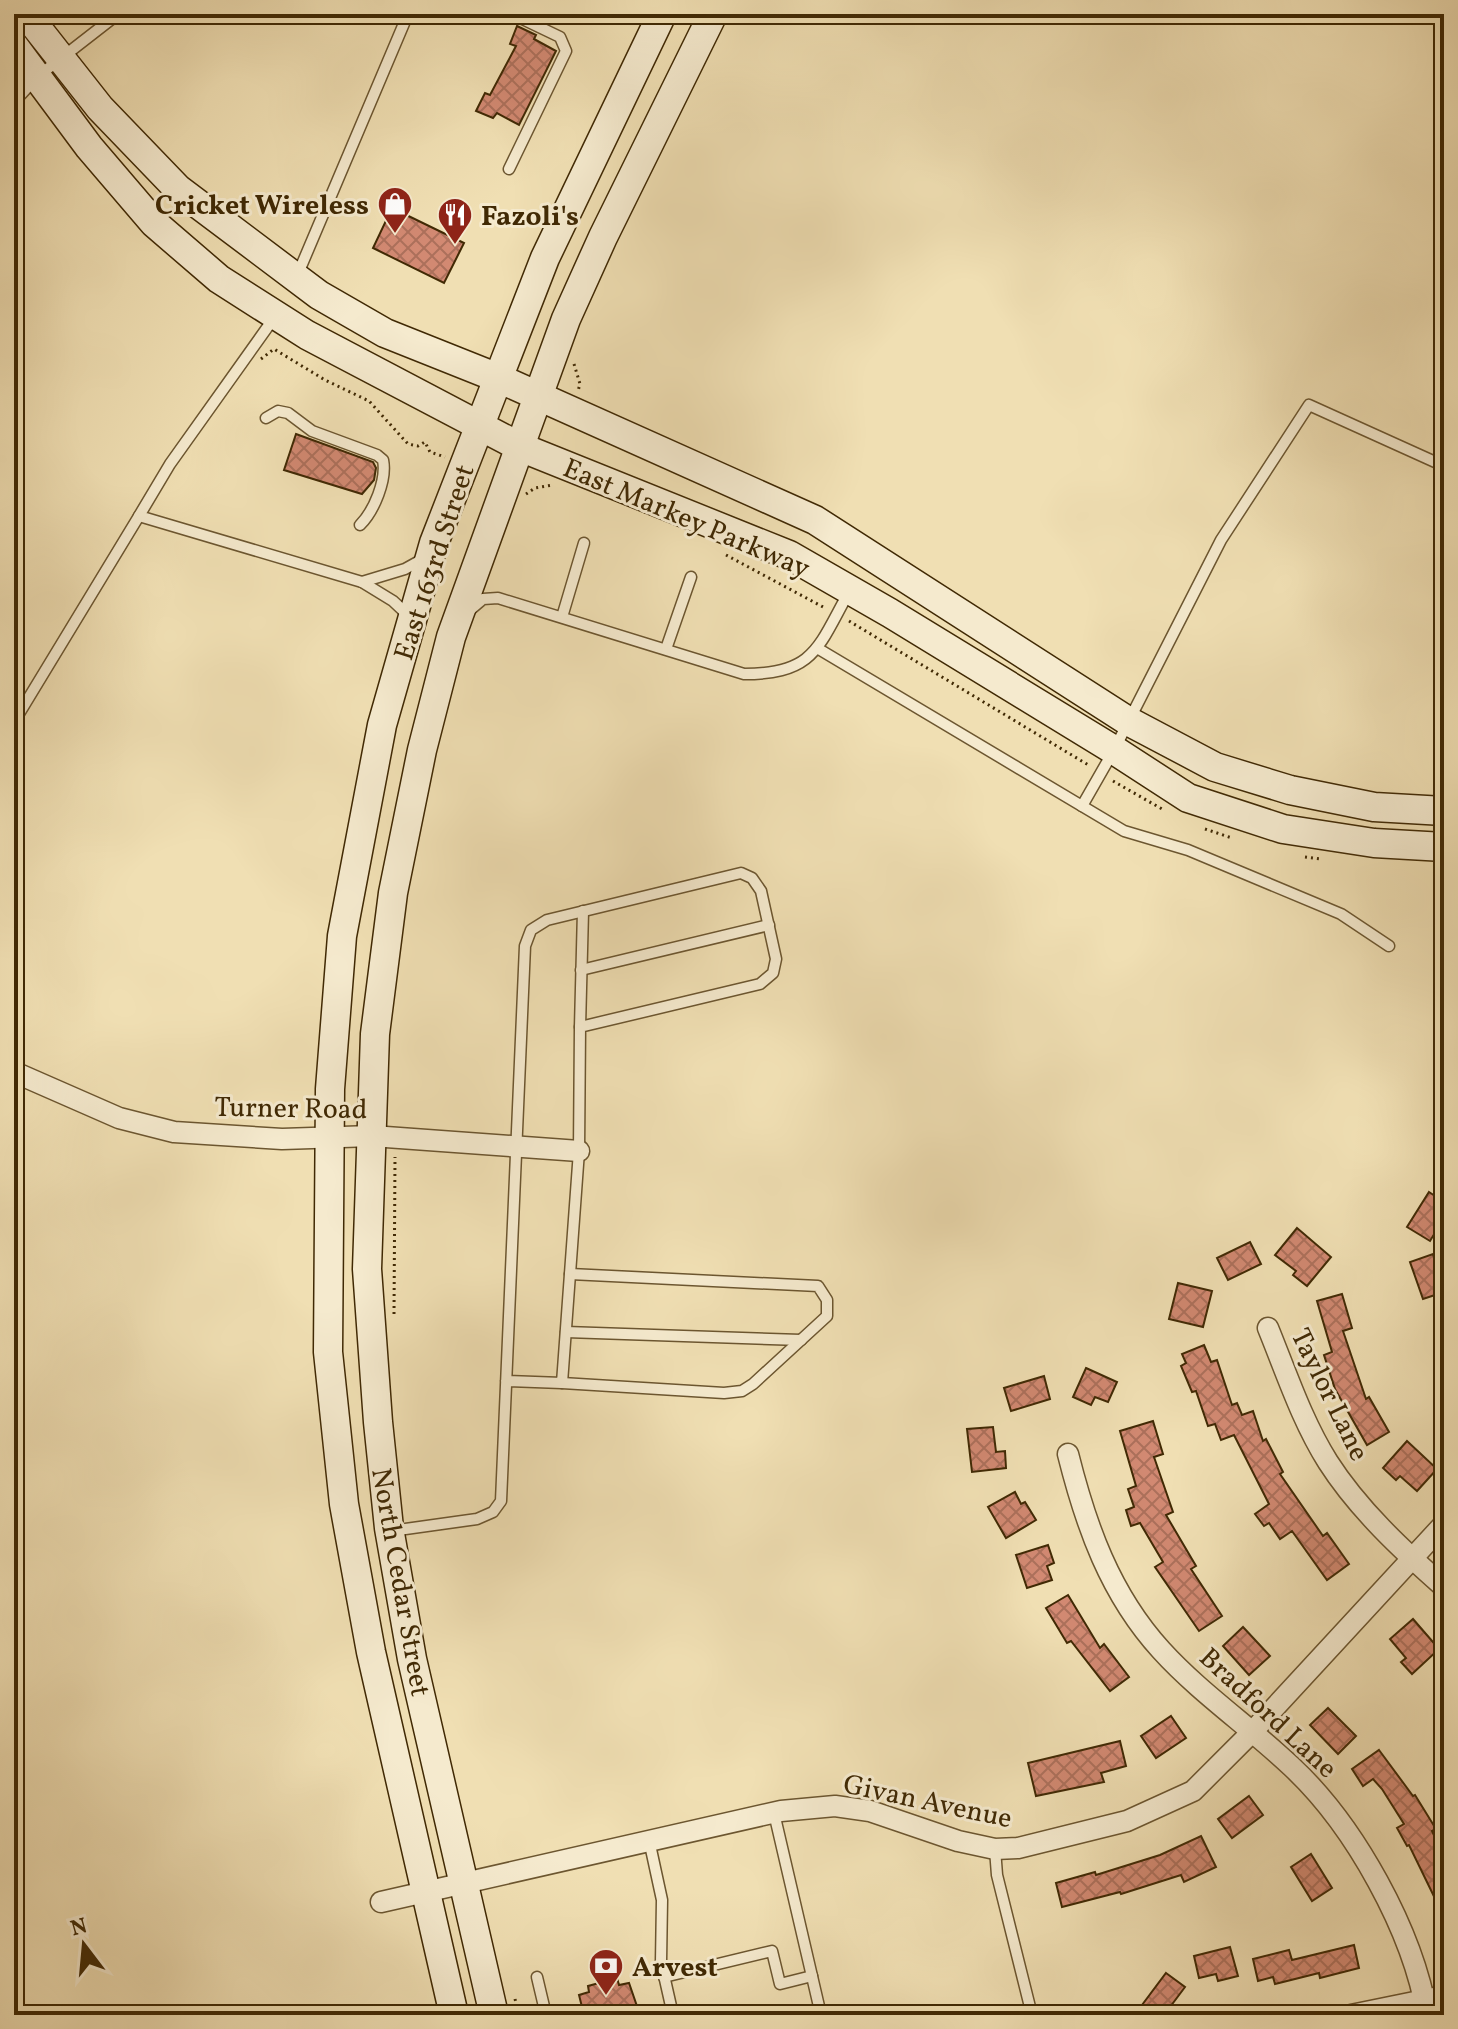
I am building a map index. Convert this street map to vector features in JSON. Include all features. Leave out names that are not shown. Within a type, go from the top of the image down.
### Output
[{"type":"main road","name":"East Markey Parkway","points":[[26,14],[100,108],[178,189],[319,295],[385,333],[538,395],[815,520],[1128,721],[1215,767],[1290,790],[1374,807],[1444,811]]},
{"type":"main road","name":"East 163rd Street","points":[[329,1141],[342,936],[382,725],[431,553],[545,258],[662,14]]},
{"type":"main road","name":"East 163rd Street","points":[[379,1138],[375,1034],[393,893],[422,750],[456,621],[514,489],[520,447],[566,319],[713,14]]},
{"type":"main road","name":"East Markey Parkway","points":[[14,46],[21,92],[89,147],[154,223],[219,279],[275,316],[479,428],[789,555],[843,602],[1108,762],[1188,798],[1283,829],[1374,843],[1444,847]]},
{"type":"main road","name":"North Cedar Street","points":[[379,1138],[367,1269],[389,1531],[412,1659],[494,2015]]},
{"type":"main road","name":"North Cedar Street","points":[[329,1141],[328,1352],[344,1504],[371,1652],[454,2015]]},
{"type":"street","name":"Turner Road","points":[[14,1072],[119,1118],[174,1132],[329,1141],[379,1138],[579,1151]]},
{"type":"street","name":"Taylor Lane","points":[[1268,1328],[1326,1459],[1347,1490],[1412,1559],[1444,1587]]},
{"type":"street","name":"Bradford Lane","points":[[1068,1454],[1090,1531],[1120,1595],[1161,1650],[1295,1770],[1321,1799],[1363,1855],[1392,1911],[1432,2004]]},
{"type":"street","name":"Givan Avenue","points":[[381,1902],[774,1813],[835,1806],[870,1811],[958,1841],[995,1849],[1018,1848],[1127,1821],[1193,1791],[1253,1731],[1444,1524]]},
{"type":"street","points":[[1351,2015],[1432,2004]]},
{"type":"lane","points":[[21,92],[118,14]]},
{"type":"lane","points":[[297,277],[408,14]]},
{"type":"lane","points":[[509,169],[566,51],[560,37],[512,14]]},
{"type":"lane","points":[[14,722],[176,455],[275,316]]},
{"type":"lane","points":[[1082,806],[1108,762],[1221,540],[1309,405],[1444,466]]},
{"type":"lane","points":[[266,418],[278,411],[288,413],[312,431],[383,460],[385,469],[369,515],[360,525]]},
{"type":"lane","points":[[139,516],[362,582],[393,601],[412,619]]},
{"type":"lane","points":[[562,617],[584,543]]},
{"type":"lane","points":[[362,582],[405,569],[431,553]]},
{"type":"lane","points":[[666,649],[691,577]]},
{"type":"lane","points":[[456,621],[483,599],[498,598],[744,674],[774,674],[802,664],[817,648],[843,602]]},
{"type":"lane","points":[[817,648],[1124,831],[1188,850],[1341,914],[1389,946]]},
{"type":"lane","points":[[389,1531],[477,1519],[493,1512],[501,1501],[525,946],[531,930],[547,920],[741,873],[752,878],[761,891],[769,925],[776,959],[773,973],[760,984],[580,1027]]},
{"type":"lane","points":[[562,1383],[579,1151],[583,911]]},
{"type":"lane","points":[[581,970],[769,925]]},
{"type":"lane","points":[[506,1381],[724,1393],[742,1391],[827,1316],[827,1300],[818,1286],[570,1274]]},
{"type":"lane","points":[[566,1332],[801,1340]]},
{"type":"lane","points":[[774,1813],[821,2015]]},
{"type":"lane","points":[[649,1840],[662,1900],[661,1962],[673,2015]]},
{"type":"lane","points":[[995,1849],[997,1875],[1032,2015]]},
{"type":"lane","points":[[664,1977],[772,1951],[780,1984],[812,1976]]},
{"type":"lane","points":[[537,1977],[546,2015]]},
{"type":"path","points":[[257,361],[274,349],[325,380],[369,401],[408,444],[418,446],[425,442],[430,452],[465,463]]},
{"type":"path","points":[[573,411],[580,384],[574,362]]},
{"type":"path","points":[[514,489],[554,485]]},
{"type":"path","points":[[514,489],[535,488]]},
{"type":"path","points":[[725,555],[843,602],[916,659],[1108,762],[1166,811]]},
{"type":"path","points":[[1201,827],[1242,841]]},
{"type":"path","points":[[1298,855],[1325,860]]},
{"type":"path","points":[[379,1138],[394,1317]]},
{"type":"path","points":[[512,1987],[519,2015]]},
{"type":"building","points":[[517,26],[536,35],[534,39],[556,51],[519,125],[497,113],[493,118],[476,111],[485,93],[490,95],[516,46],[510,44]]},
{"type":"building","points":[[392,208],[464,243],[444,283],[373,248]]},
{"type":"building","points":[[296,434],[373,462],[376,468],[374,480],[362,494],[284,470]]},
{"type":"building","points":[[1429,1192],[1444,1202],[1444,1218],[1430,1241],[1407,1227]]},
{"type":"building","points":[[1297,1228],[1331,1257],[1307,1286],[1293,1275],[1296,1271],[1275,1255]]},
{"type":"building","points":[[1250,1242],[1261,1264],[1228,1280],[1217,1258]]},
{"type":"building","points":[[1433,1254],[1444,1292],[1423,1299],[1410,1262]]},
{"type":"building","points":[[1178,1283],[1212,1291],[1203,1327],[1169,1319]]},
{"type":"building","points":[[1342,1294],[1352,1328],[1343,1331],[1366,1399],[1369,1397],[1389,1432],[1367,1445],[1335,1389],[1324,1355],[1332,1352],[1317,1301]]},
{"type":"building","points":[[1204,1345],[1211,1362],[1217,1360],[1232,1405],[1237,1403],[1242,1415],[1253,1411],[1263,1441],[1266,1439],[1283,1472],[1280,1474],[1323,1536],[1327,1533],[1349,1564],[1327,1580],[1292,1531],[1280,1539],[1269,1523],[1264,1526],[1255,1514],[1269,1504],[1234,1435],[1221,1440],[1215,1424],[1208,1426],[1196,1391],[1192,1392],[1181,1366],[1186,1363],[1182,1354]]},
{"type":"building","points":[[1086,1368],[1117,1382],[1108,1402],[1095,1397],[1091,1405],[1073,1397]]},
{"type":"building","points":[[1044,1376],[1050,1399],[1011,1411],[1004,1388]]},
{"type":"building","points":[[1153,1421],[1163,1454],[1154,1457],[1173,1512],[1166,1515],[1196,1566],[1191,1569],[1222,1616],[1199,1631],[1155,1567],[1163,1562],[1140,1523],[1131,1526],[1126,1510],[1134,1507],[1128,1489],[1136,1486],[1120,1431]]},
{"type":"building","points":[[993,1427],[996,1452],[1005,1451],[1006,1468],[972,1472],[967,1429]]},
{"type":"building","points":[[1407,1441],[1437,1469],[1417,1491],[1400,1476],[1396,1480],[1383,1468]]},
{"type":"building","points":[[1015,1492],[1036,1520],[1006,1538],[988,1507]]},
{"type":"building","points":[[1048,1545],[1054,1563],[1047,1566],[1052,1580],[1027,1588],[1016,1555]]},
{"type":"building","points":[[1068,1595],[1100,1648],[1104,1644],[1129,1677],[1110,1691],[1071,1641],[1067,1643],[1046,1608]]},
{"type":"building","points":[[1413,1619],[1439,1649],[1412,1674],[1401,1662],[1406,1658],[1390,1639]]},
{"type":"building","points":[[1243,1627],[1270,1656],[1249,1675],[1223,1646]]},
{"type":"building","points":[[1328,1708],[1356,1736],[1338,1754],[1310,1725]]},
{"type":"building","points":[[1171,1716],[1186,1738],[1156,1758],[1141,1736]]},
{"type":"building","points":[[1120,1741],[1126,1766],[1101,1773],[1104,1782],[1036,1796],[1028,1763]]},
{"type":"building","points":[[1379,1750],[1415,1795],[1436,1829],[1432,1831],[1444,1857],[1444,1917],[1409,1845],[1397,1828],[1404,1824],[1373,1779],[1363,1786],[1352,1769]]},
{"type":"building","points":[[1249,1796],[1263,1815],[1232,1838],[1218,1819]]},
{"type":"building","points":[[1201,1836],[1216,1867],[1184,1882],[1181,1875],[1121,1894],[1062,1907],[1056,1883],[1095,1872],[1096,1875],[1160,1855]]},
{"type":"building","points":[[1311,1854],[1332,1888],[1312,1901],[1291,1867]]},
{"type":"building","points":[[1354,1945],[1359,1968],[1320,1978],[1319,1973],[1275,1984],[1273,1977],[1258,1981],[1253,1959],[1289,1950],[1292,1960]]},
{"type":"building","points":[[1230,1947],[1238,1976],[1218,1981],[1216,1974],[1199,1978],[1194,1956]]},
{"type":"building","points":[[1166,1973],[1185,1987],[1164,2015],[1155,2015],[1142,2005]]},
{"type":"building","name":"Arvest","points":[[617,1978],[619,1985],[629,1983],[640,2015],[584,2015],[579,1995],[589,1992],[588,1986]]},
{"type":"place","name":"Cricket Wireless","points":[[395,235]]},
{"type":"place","name":"Fazoli's","points":[[455,246]]},
{"type":"place","name":"Arvest","points":[[606,1997]]}]
